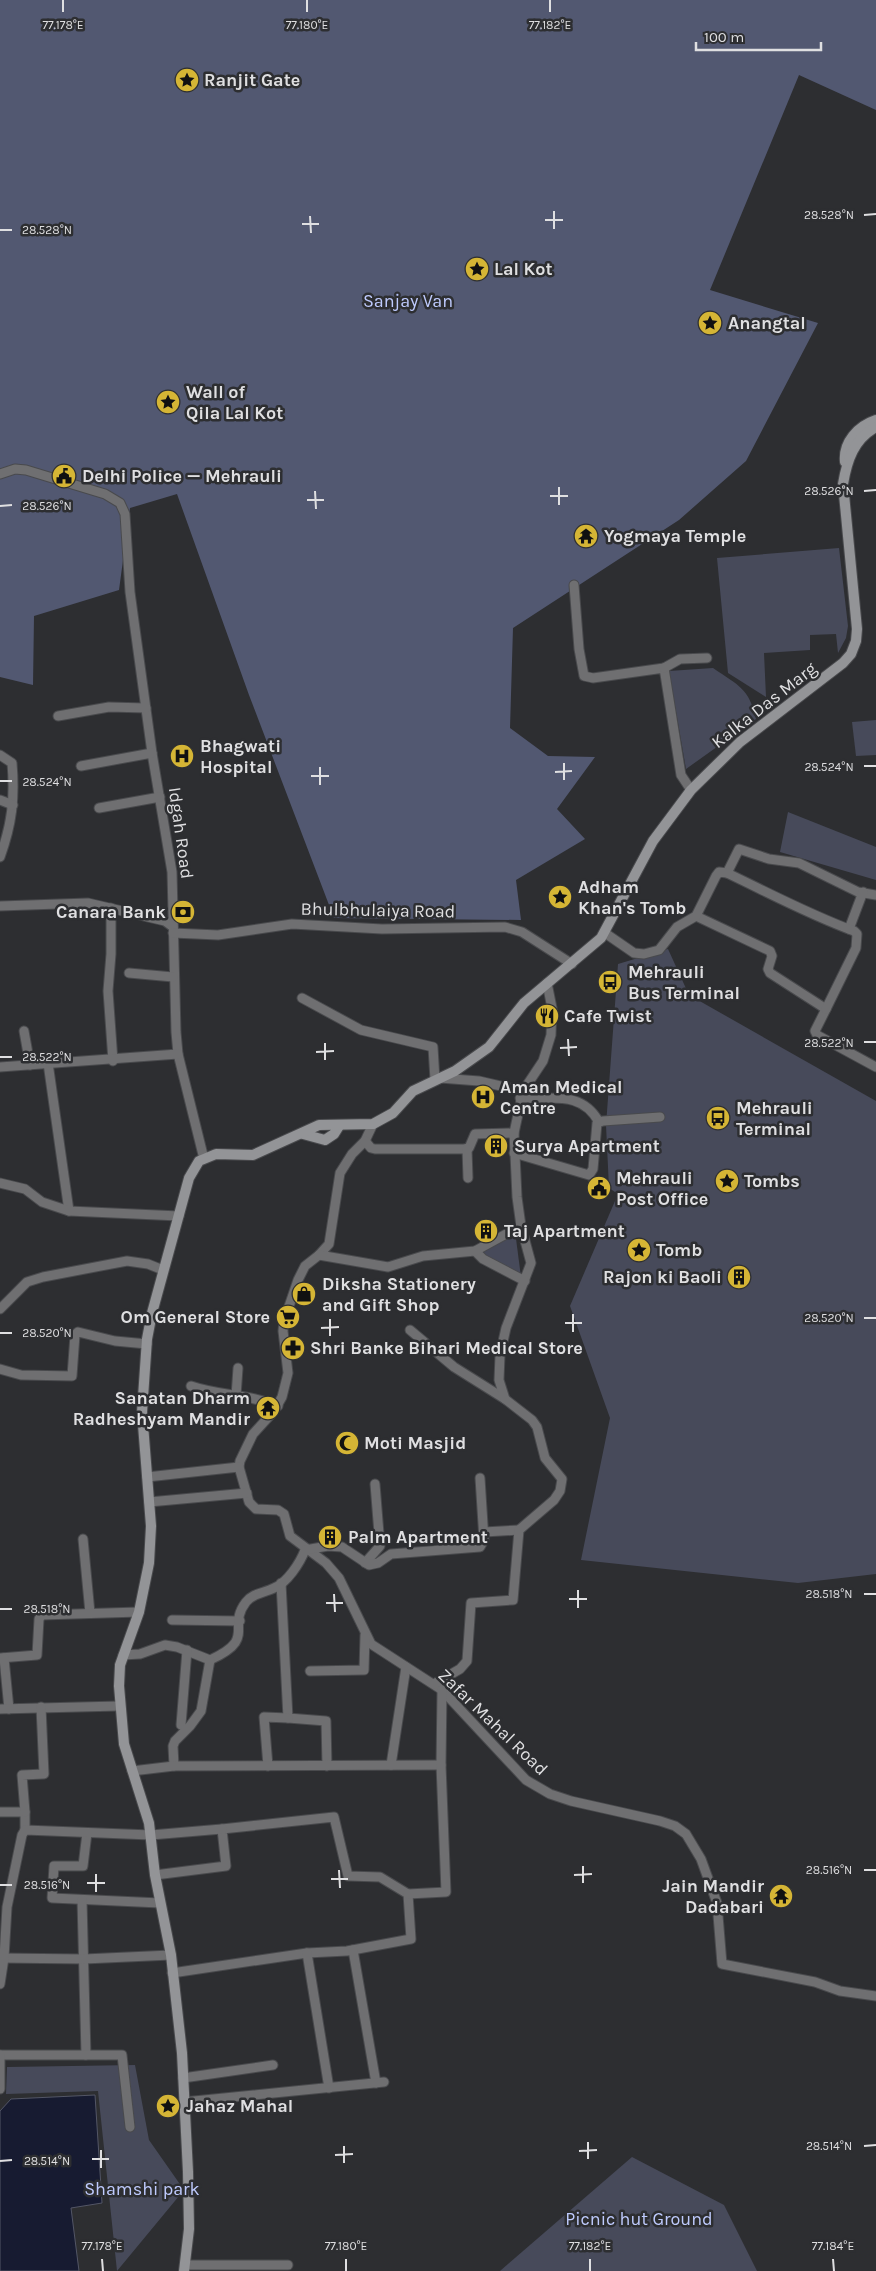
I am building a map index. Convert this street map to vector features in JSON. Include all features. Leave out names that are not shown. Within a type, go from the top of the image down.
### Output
[{"type":"street","name":"Kalka Das Marg","points":[[572,964],[598,942],[605,932],[653,841],[691,790],[740,742],[832,673],[851,654],[856,641],[857,629],[843,495],[846,468],[844,453],[852,436],[865,424],[876,420]]},
{"type":"street","name":"Kalka Das Marg","points":[[846,468],[858,442],[876,427]]},
{"type":"street","name":"Idgah Road","points":[[0,474],[15,468],[32,472],[105,494],[123,507],[130,592],[152,753],[172,872],[178,1054],[204,1159]]},
{"type":"street","points":[[574,585],[579,649],[584,676],[593,678],[664,668],[675,660],[707,658]]},
{"type":"street","points":[[664,668],[681,773],[691,790]]},
{"type":"street","points":[[58,716],[109,707],[146,708]]},
{"type":"street","points":[[81,766],[152,753]]},
{"type":"street","points":[[0,755],[12,764],[13,805],[0,857]]},
{"type":"street","points":[[99,808],[160,797]]},
{"type":"street","points":[[0,800],[13,805]]},
{"type":"street","points":[[726,873],[739,849],[769,859],[799,863],[862,892],[876,895]]},
{"type":"street","points":[[605,932],[629,951],[644,954],[662,948],[677,927],[696,916],[716,876],[720,872],[787,901],[816,917],[849,929],[858,934],[858,941],[815,1033],[876,1067]]},
{"type":"street","points":[[849,929],[862,892]]},
{"type":"street","name":"Bhulbhulaiya Road","points":[[0,906],[79,903],[111,908],[130,915],[165,921],[173,930],[228,935],[292,924],[382,929],[505,926],[522,932],[572,964]]},
{"type":"street","points":[[111,908],[111,954],[108,991],[113,1060]]},
{"type":"street","points":[[696,916],[770,951],[772,956],[768,969],[770,973],[826,1009]]},
{"type":"street","points":[[288,2265],[185,2268],[188,2229],[188,2172],[183,2078],[171,1955],[155,1874],[151,1835],[144,1806],[124,1744],[119,1706],[119,1676],[123,1655],[139,1612],[149,1564],[149,1502],[142,1412],[146,1344],[152,1313],[193,1168],[204,1159],[216,1154],[253,1155],[320,1125],[373,1124],[393,1114],[413,1091],[473,1060],[494,1043],[514,1012],[572,964]]},
{"type":"street","points":[[129,973],[174,977]]},
{"type":"street","points":[[505,1399],[499,1380],[500,1355],[512,1308],[531,1263],[521,1226],[514,1153],[514,1133],[521,1094],[543,1061],[551,1035],[552,1008],[547,983]]},
{"type":"street","points":[[302,998],[361,1030],[431,1046],[435,1050],[437,1079]]},
{"type":"street","points":[[24,1031],[30,1065]]},
{"type":"street","points":[[0,1067],[178,1054]]},
{"type":"street","points":[[48,1063],[69,1211]]},
{"type":"street","points":[[437,1079],[479,1081],[521,1094],[578,1101],[589,1106],[599,1122]]},
{"type":"street","points":[[599,1122],[660,1117]]},
{"type":"street","points":[[514,1153],[589,1175],[593,1172],[596,1126],[599,1122]]},
{"type":"street","points":[[147,1477],[239,1467],[244,1450],[253,1434],[278,1406],[288,1373],[283,1331],[284,1321],[299,1275],[305,1266],[329,1244],[340,1173],[352,1154],[364,1141],[373,1124]]},
{"type":"street","points":[[303,1134],[325,1140],[334,1134],[339,1126]]},
{"type":"street","points":[[468,1178],[467,1149],[477,1134],[514,1133]]},
{"type":"street","points":[[364,1141],[370,1148],[375,1149],[467,1149]]},
{"type":"street","points":[[0,1183],[25,1189],[42,1202],[69,1211],[179,1216]]},
{"type":"street","points":[[319,1255],[388,1267],[423,1256],[475,1250],[521,1226]]},
{"type":"street","points":[[475,1250],[483,1259],[525,1281]]},
{"type":"street","points":[[0,1309],[26,1282],[38,1278],[126,1261],[148,1264],[163,1270]]},
{"type":"street","points":[[410,1330],[454,1367],[527,1415],[537,1427],[545,1458],[562,1479],[560,1491],[554,1500],[519,1530],[484,1532]]},
{"type":"street","points":[[0,1369],[21,1375],[72,1376],[75,1335],[78,1332],[115,1341],[146,1344]]},
{"type":"street","points":[[236,1396],[238,1368]]},
{"type":"street","points":[[191,1386],[220,1394],[254,1397],[278,1406]]},
{"type":"street","name":"Zafar Mahal Road","points":[[239,1467],[252,1507],[278,1510],[284,1514],[288,1534],[305,1550],[326,1563],[339,1578],[365,1635],[378,1650],[442,1690],[513,1769],[536,1788],[571,1801],[660,1821],[675,1826],[686,1834],[695,1847],[715,1894],[722,1964],[815,1982],[840,1991],[876,1996]]},
{"type":"street","points":[[174,1766],[173,1746],[201,1710],[210,1660],[234,1646],[238,1637],[243,1607],[251,1597],[274,1588],[281,1583],[297,1566],[305,1550],[328,1546],[342,1547],[365,1563],[373,1564],[391,1554],[480,1547],[484,1544],[484,1532],[480,1478]]},
{"type":"street","points":[[365,1563],[380,1546],[375,1484]]},
{"type":"street","points":[[149,1502],[247,1493]]},
{"type":"street","points":[[434,1684],[460,1669],[467,1661],[471,1603],[513,1600],[519,1530]]},
{"type":"street","points":[[83,1539],[90,1613]]},
{"type":"street","points":[[281,1583],[288,1718]]},
{"type":"street","points":[[119,1706],[4,1709],[2,1658],[37,1655],[39,1619],[42,1615],[139,1612]]},
{"type":"street","points":[[172,1620],[240,1621]]},
{"type":"street","points":[[310,1671],[364,1670],[365,1635]]},
{"type":"street","points":[[123,1655],[143,1653],[159,1645],[187,1650],[210,1660]]},
{"type":"street","points":[[181,1725],[187,1650]]},
{"type":"street","points":[[391,1765],[406,1667]]},
{"type":"street","points":[[25,1830],[151,1835],[334,1817],[348,1876],[380,1877],[408,1894],[446,1892],[441,1765],[442,1690]]},
{"type":"street","points":[[0,1984],[9,1891],[22,1835],[25,1830],[22,1776],[44,1774],[41,1707]]},
{"type":"street","points":[[268,1766],[264,1717],[326,1720],[327,1766]]},
{"type":"street","points":[[132,1771],[174,1766],[441,1765]]},
{"type":"street","points":[[0,1812],[25,1812]]},
{"type":"street","points":[[155,1874],[226,1866],[222,1829]]},
{"type":"street","points":[[87,1833],[83,1866],[54,1866],[52,1898],[160,1903]]},
{"type":"street","points":[[172,1973],[307,1953],[354,1950],[411,1939],[408,1894]]},
{"type":"street","points":[[82,1900],[86,2055]]},
{"type":"street","points":[[184,2102],[380,2083],[354,1950]]},
{"type":"street","points":[[307,1953],[329,2088]]},
{"type":"street","points":[[2,1958],[84,1959],[171,1955]]},
{"type":"street","points":[[0,2089],[0,2055],[122,2054],[130,2127]]},
{"type":"street","points":[[183,2078],[273,2065]]},
{"type":"green space","name":"Sanjay Van","points":[[0,0],[876,0],[876,110],[799,75],[710,290],[818,323],[746,461],[679,520],[513,628],[510,728],[548,756],[595,757],[557,809],[585,839],[516,880],[521,920],[334,918],[249,695],[177,494],[130,508],[119,590],[34,616],[33,685],[0,677]]},
{"type":"green space","points":[[839,548],[848,626],[846,638],[838,653],[836,634],[810,635],[810,650],[764,653],[766,697],[728,673],[717,558]]},
{"type":"green space","points":[[713,668],[742,689],[750,700],[756,719],[686,769],[669,671]]},
{"type":"green space","points":[[876,720],[876,755],[856,756],[852,722]]},
{"type":"green space","points":[[788,812],[876,847],[876,880],[780,852]]},
{"type":"green space","points":[[668,949],[689,995],[876,1101],[876,1574],[798,1583],[581,1560],[610,1418],[570,1306],[618,1194],[609,1188],[606,1125],[618,964]]},
{"type":"green space","points":[[515,1231],[521,1277],[484,1258],[481,1247]]},
{"type":"green space","name":"Shamshi park","points":[[135,2065],[149,2140],[184,2190],[117,2271],[98,2091],[6,2094],[7,2067]]},
{"type":"green space","name":"Picnic hut Ground","points":[[632,2157],[724,2205],[757,2271],[500,2271]]},
{"type":"shaded area","points":[[95,2095],[102,2203],[71,2208],[79,2271],[0,2271],[0,2111],[11,2099]]},
{"type":"place","name":"Ranjit Gate","points":[[187,80]]},
{"type":"place","name":"Lal Kot","points":[[477,269]]},
{"type":"place","name":"Anangtal","points":[[710,323]]},
{"type":"place","name":"Wall of Qila Lal Kot","points":[[168,402]]},
{"type":"place","name":"Delhi Police — Mehrauli","points":[[64,476]]},
{"type":"place","name":"Yogmaya Temple","points":[[586,536]]},
{"type":"place","name":"Bhagwati Hospital","points":[[182,756]]},
{"type":"place","name":"Adham Khan's Tomb","points":[[560,897]]},
{"type":"place","name":"Canara Bank","points":[[183,912]]},
{"type":"place","name":"Mehrauli Bus Terminal","points":[[610,982]]},
{"type":"place","name":"Cafe Twist","points":[[547,1016]]},
{"type":"place","name":"Aman Medical Centre","points":[[483,1097]]},
{"type":"place","name":"Mehrauli Terminal","points":[[718,1118]]},
{"type":"place","name":"Surya Apartment","points":[[496,1146]]},
{"type":"place","name":"Tombs","points":[[727,1181]]},
{"type":"place","name":"Mehrauli Post Office","points":[[599,1188]]},
{"type":"place","name":"Taj Apartment","points":[[486,1231]]},
{"type":"place","name":"Tomb","points":[[639,1250]]},
{"type":"place","name":"Rajon ki Baoli","points":[[739,1277]]},
{"type":"place","name":"Diksha Stationery and Gift Shop","points":[[304,1294]]},
{"type":"place","name":"Om General Store","points":[[288,1317]]},
{"type":"place","name":"Shri Banke Bihari Medical Store","points":[[293,1348]]},
{"type":"place","name":"Sanatan Dharm Radheshyam Mandir","points":[[268,1408]]},
{"type":"place","name":"Moti Masjid","points":[[347,1443]]},
{"type":"place","name":"Palm Apartment","points":[[330,1537]]},
{"type":"place","name":"Jain Mandir Dadabari","points":[[781,1896]]},
{"type":"place","name":"Jahaz Mahal","points":[[168,2106]]}]
